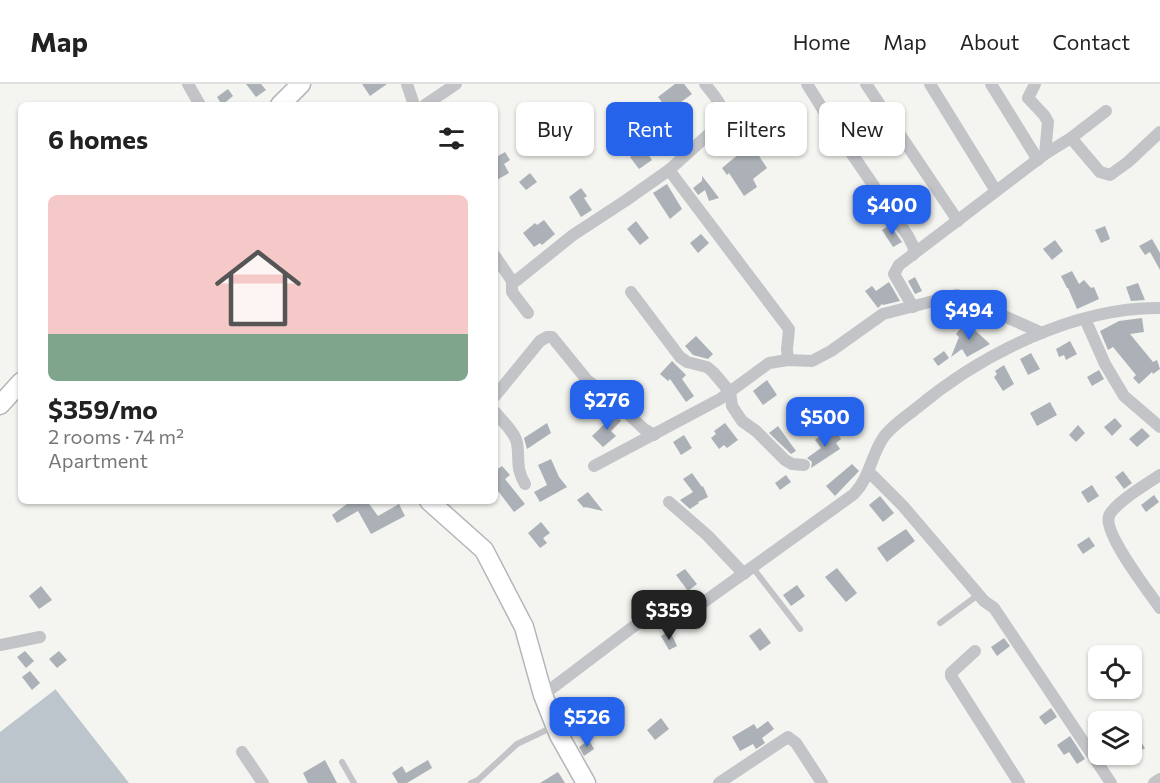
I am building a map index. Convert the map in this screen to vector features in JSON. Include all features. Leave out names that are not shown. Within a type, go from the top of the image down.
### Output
[{"type":"street","points":[[188,84],[199,102]]},
{"type":"street","points":[[283,102],[301,84]]},
{"type":"street","points":[[407,84],[413,102]]},
{"type":"street","points":[[429,102],[456,84]]},
{"type":"street","points":[[512,281],[517,280],[573,235],[669,170],[723,119],[723,108],[705,84]]},
{"type":"street","points":[[807,84],[908,236],[914,248],[914,255]]},
{"type":"street","points":[[866,84],[958,221]]},
{"type":"street","points":[[930,84],[996,191]]},
{"type":"street","points":[[991,84],[1042,157]]},
{"type":"street","points":[[1035,84],[1028,98],[1048,122],[1042,157]]},
{"type":"street","points":[[913,307],[894,274],[898,265],[1106,111]]},
{"type":"street","points":[[1071,138],[1100,172],[1110,175],[1128,162],[1160,132]]},
{"type":"street","points":[[669,170],[789,329],[788,360]]},
{"type":"street","points":[[498,260],[512,281],[512,292],[528,313]]},
{"type":"street","points":[[632,292],[680,357],[693,364],[707,367],[730,392],[732,406],[742,421],[756,431],[785,460],[792,464],[804,465]]},
{"type":"street","points":[[594,466],[730,392],[769,363],[788,360],[812,361],[831,351],[883,314],[957,295],[1042,333]]},
{"type":"street","points":[[543,695],[646,617],[661,613],[675,616],[690,612],[854,494],[862,486],[883,438],[943,386],[977,364],[1042,333],[1085,319],[1144,308],[1160,308]]},
{"type":"street","points":[[1085,319],[1105,364],[1124,396],[1160,427]]},
{"type":"street","points":[[498,392],[540,341],[552,337],[586,380],[609,396],[644,429],[654,435]]},
{"type":"street","points":[[0,405],[18,385]]},
{"type":"street","points":[[498,416],[518,444],[517,462],[525,484]]},
{"type":"street","points":[[869,472],[903,506],[978,595],[994,608],[1111,783]]},
{"type":"street","points":[[1158,480],[1118,506],[1109,515],[1108,520],[1114,542],[1160,608]]},
{"type":"street","points":[[669,502],[748,571]]},
{"type":"street","points":[[432,504],[484,550],[524,627],[543,695],[555,726],[586,783]]},
{"type":"street","points":[[0,645],[40,637]]},
{"type":"street","points":[[975,651],[951,673],[951,676],[1019,783]]},
{"type":"street","points":[[719,783],[788,737],[796,743],[822,783]]},
{"type":"street","points":[[242,752],[263,783]]},
{"type":"street","points":[[1154,783],[1160,779]]},
{"type":"lane","points":[[748,571],[800,629]]},
{"type":"lane","points":[[940,623],[978,595]]},
{"type":"lane","points":[[471,783],[478,780],[517,744],[555,726]]},
{"type":"lane","points":[[342,762],[354,783]]},
{"type":"shaded area","points":[[56,689],[129,783],[0,783],[0,732]]},
{"type":"building","points":[[246,84],[261,84],[266,90],[256,97]]},
{"type":"building","points":[[362,84],[387,84],[370,96]]},
{"type":"building","points":[[675,84],[684,84],[692,94],[681,102],[662,102],[658,97]]},
{"type":"building","points":[[228,89],[233,96],[226,102],[220,102],[217,97]]},
{"type":"building","points":[[505,152],[510,160],[504,164],[509,173],[498,179],[498,156]]},
{"type":"building","points":[[649,156],[652,160],[639,169],[630,157]]},
{"type":"building","points":[[736,156],[759,156],[767,168],[753,179],[757,187],[744,196],[729,173],[727,175],[722,168]]},
{"type":"building","points":[[530,173],[537,182],[526,190],[519,182]]},
{"type":"building","points":[[702,176],[719,198],[709,201],[705,190],[698,195],[693,188],[702,181]]},
{"type":"building","points":[[667,184],[682,209],[670,219],[653,193]]},
{"type":"building","points":[[581,188],[592,210],[581,217],[569,197]]},
{"type":"building","points":[[544,220],[555,234],[542,245],[540,243],[534,247],[523,233],[535,223],[537,225]]},
{"type":"building","points":[[636,221],[649,238],[640,245],[627,229]]},
{"type":"building","points":[[890,225],[902,242],[893,247],[882,230]]},
{"type":"building","points":[[1105,226],[1110,239],[1101,243],[1095,230]]},
{"type":"building","points":[[701,234],[709,243],[698,253],[690,243]]},
{"type":"building","points":[[1152,239],[1160,253],[1160,270],[1150,252],[1145,255],[1139,246]]},
{"type":"building","points":[[1055,240],[1063,251],[1052,260],[1043,249]]},
{"type":"building","points":[[1072,271],[1079,284],[1084,280],[1091,288],[1094,287],[1099,299],[1077,309],[1061,276]]},
{"type":"building","points":[[915,277],[922,291],[915,294],[908,281]]},
{"type":"building","points":[[889,282],[900,301],[882,304],[878,308],[865,291],[872,286],[876,291]]},
{"type":"building","points":[[1138,283],[1145,300],[1131,301],[1126,287]]},
{"type":"building","points":[[1142,318],[1144,332],[1130,334],[1153,362],[1157,360],[1160,369],[1153,374],[1152,372],[1139,384],[1133,378],[1136,375],[1113,347],[1108,350],[1100,331],[1119,321]]},
{"type":"building","points":[[966,322],[990,344],[967,357],[962,349],[951,357],[959,337],[956,334]]},
{"type":"building","points":[[696,336],[713,354],[708,359],[693,355],[685,346]]},
{"type":"building","points":[[1070,341],[1077,354],[1066,360],[1064,355],[1059,357],[1056,349]]},
{"type":"building","points":[[944,351],[949,358],[938,366],[933,359]]},
{"type":"building","points":[[1031,353],[1040,369],[1028,375],[1020,359]]},
{"type":"building","points":[[672,361],[686,375],[682,379],[694,396],[686,402],[670,379],[668,381],[660,374]]},
{"type":"building","points":[[1004,365],[1014,384],[1003,391],[994,377],[997,374],[995,371]]},
{"type":"building","points":[[1099,370],[1104,379],[1092,386],[1087,377]]},
{"type":"building","points":[[767,380],[777,395],[763,405],[753,391]]},
{"type":"building","points":[[1050,402],[1057,415],[1037,426],[1030,413]]},
{"type":"building","points":[[615,414],[621,421],[611,431],[616,436],[603,447],[592,436]]},
{"type":"building","points":[[1115,418],[1122,426],[1112,436],[1104,427]]},
{"type":"building","points":[[547,423],[551,433],[527,449],[524,438]]},
{"type":"building","points":[[725,423],[738,440],[727,448],[724,445],[719,449],[711,438],[716,434],[714,431]]},
{"type":"building","points":[[1078,425],[1085,433],[1076,442],[1069,435]]},
{"type":"building","points":[[778,426],[796,451],[791,454],[769,433]]},
{"type":"building","points":[[1142,428],[1150,436],[1137,447],[1129,439]]},
{"type":"building","points":[[828,430],[832,436],[836,432],[841,439],[836,443],[840,449],[811,468],[812,462],[807,458],[821,448],[815,440]]},
{"type":"building","points":[[684,435],[692,448],[681,455],[673,442]]},
{"type":"building","points":[[551,459],[559,477],[567,487],[540,502],[534,492],[547,485],[538,465]]},
{"type":"building","points":[[852,464],[859,471],[835,496],[826,486]]},
{"type":"building","points":[[502,466],[510,475],[505,479],[525,504],[514,512],[498,491],[498,469]]},
{"type":"building","points":[[1123,471],[1132,483],[1124,489],[1115,477]]},
{"type":"building","points":[[692,473],[703,486],[708,497],[690,509],[680,500],[693,492],[683,479]]},
{"type":"building","points":[[786,475],[791,482],[780,490],[775,483]]},
{"type":"building","points":[[1092,485],[1099,496],[1088,503],[1081,492]]},
{"type":"building","points":[[588,492],[603,511],[584,508],[577,500]]},
{"type":"building","points":[[1154,495],[1159,502],[1146,512],[1141,505]]},
{"type":"building","points":[[880,496],[894,513],[883,522],[869,505]]},
{"type":"building","points":[[347,504],[369,504],[378,516],[399,504],[405,516],[371,534],[358,511],[337,523],[332,515]]},
{"type":"building","points":[[541,522],[550,533],[543,538],[547,543],[540,548],[528,533]]},
{"type":"building","points":[[906,529],[915,541],[887,562],[877,548]]},
{"type":"building","points":[[1089,537],[1095,546],[1083,554],[1077,545]]},
{"type":"building","points":[[837,568],[857,593],[846,602],[825,577]]},
{"type":"building","points":[[685,569],[697,584],[688,591],[676,575]]},
{"type":"building","points":[[797,585],[805,596],[791,606],[783,595]]},
{"type":"building","points":[[41,586],[52,600],[39,609],[29,596]]},
{"type":"building","points":[[760,628],[771,643],[760,651],[749,636]]},
{"type":"building","points":[[670,631],[677,646],[669,650],[661,636]]},
{"type":"building","points":[[1004,638],[1010,646],[997,656],[991,647]]},
{"type":"building","points":[[25,651],[34,661],[26,668],[17,657]]},
{"type":"building","points":[[59,651],[67,660],[57,668],[49,659]]},
{"type":"building","points":[[30,671],[40,683],[32,690],[22,677]]},
{"type":"building","points":[[1051,708],[1057,717],[1045,725],[1039,717]]},
{"type":"building","points":[[661,718],[669,729],[655,740],[647,730]]},
{"type":"building","points":[[768,721],[774,729],[762,738],[765,743],[756,749],[753,744],[740,751],[732,737],[754,724],[757,729]]},
{"type":"building","points":[[1070,736],[1085,759],[1077,764],[1069,752],[1064,755],[1057,745]]},
{"type":"building","points":[[589,740],[594,749],[584,756],[579,747]]},
{"type":"building","points":[[325,760],[337,783],[308,783],[303,773]]},
{"type":"building","points":[[428,760],[432,768],[407,783],[398,783],[392,773],[402,766],[406,773]]},
{"type":"building","points":[[558,772],[565,783],[540,783]]}]
